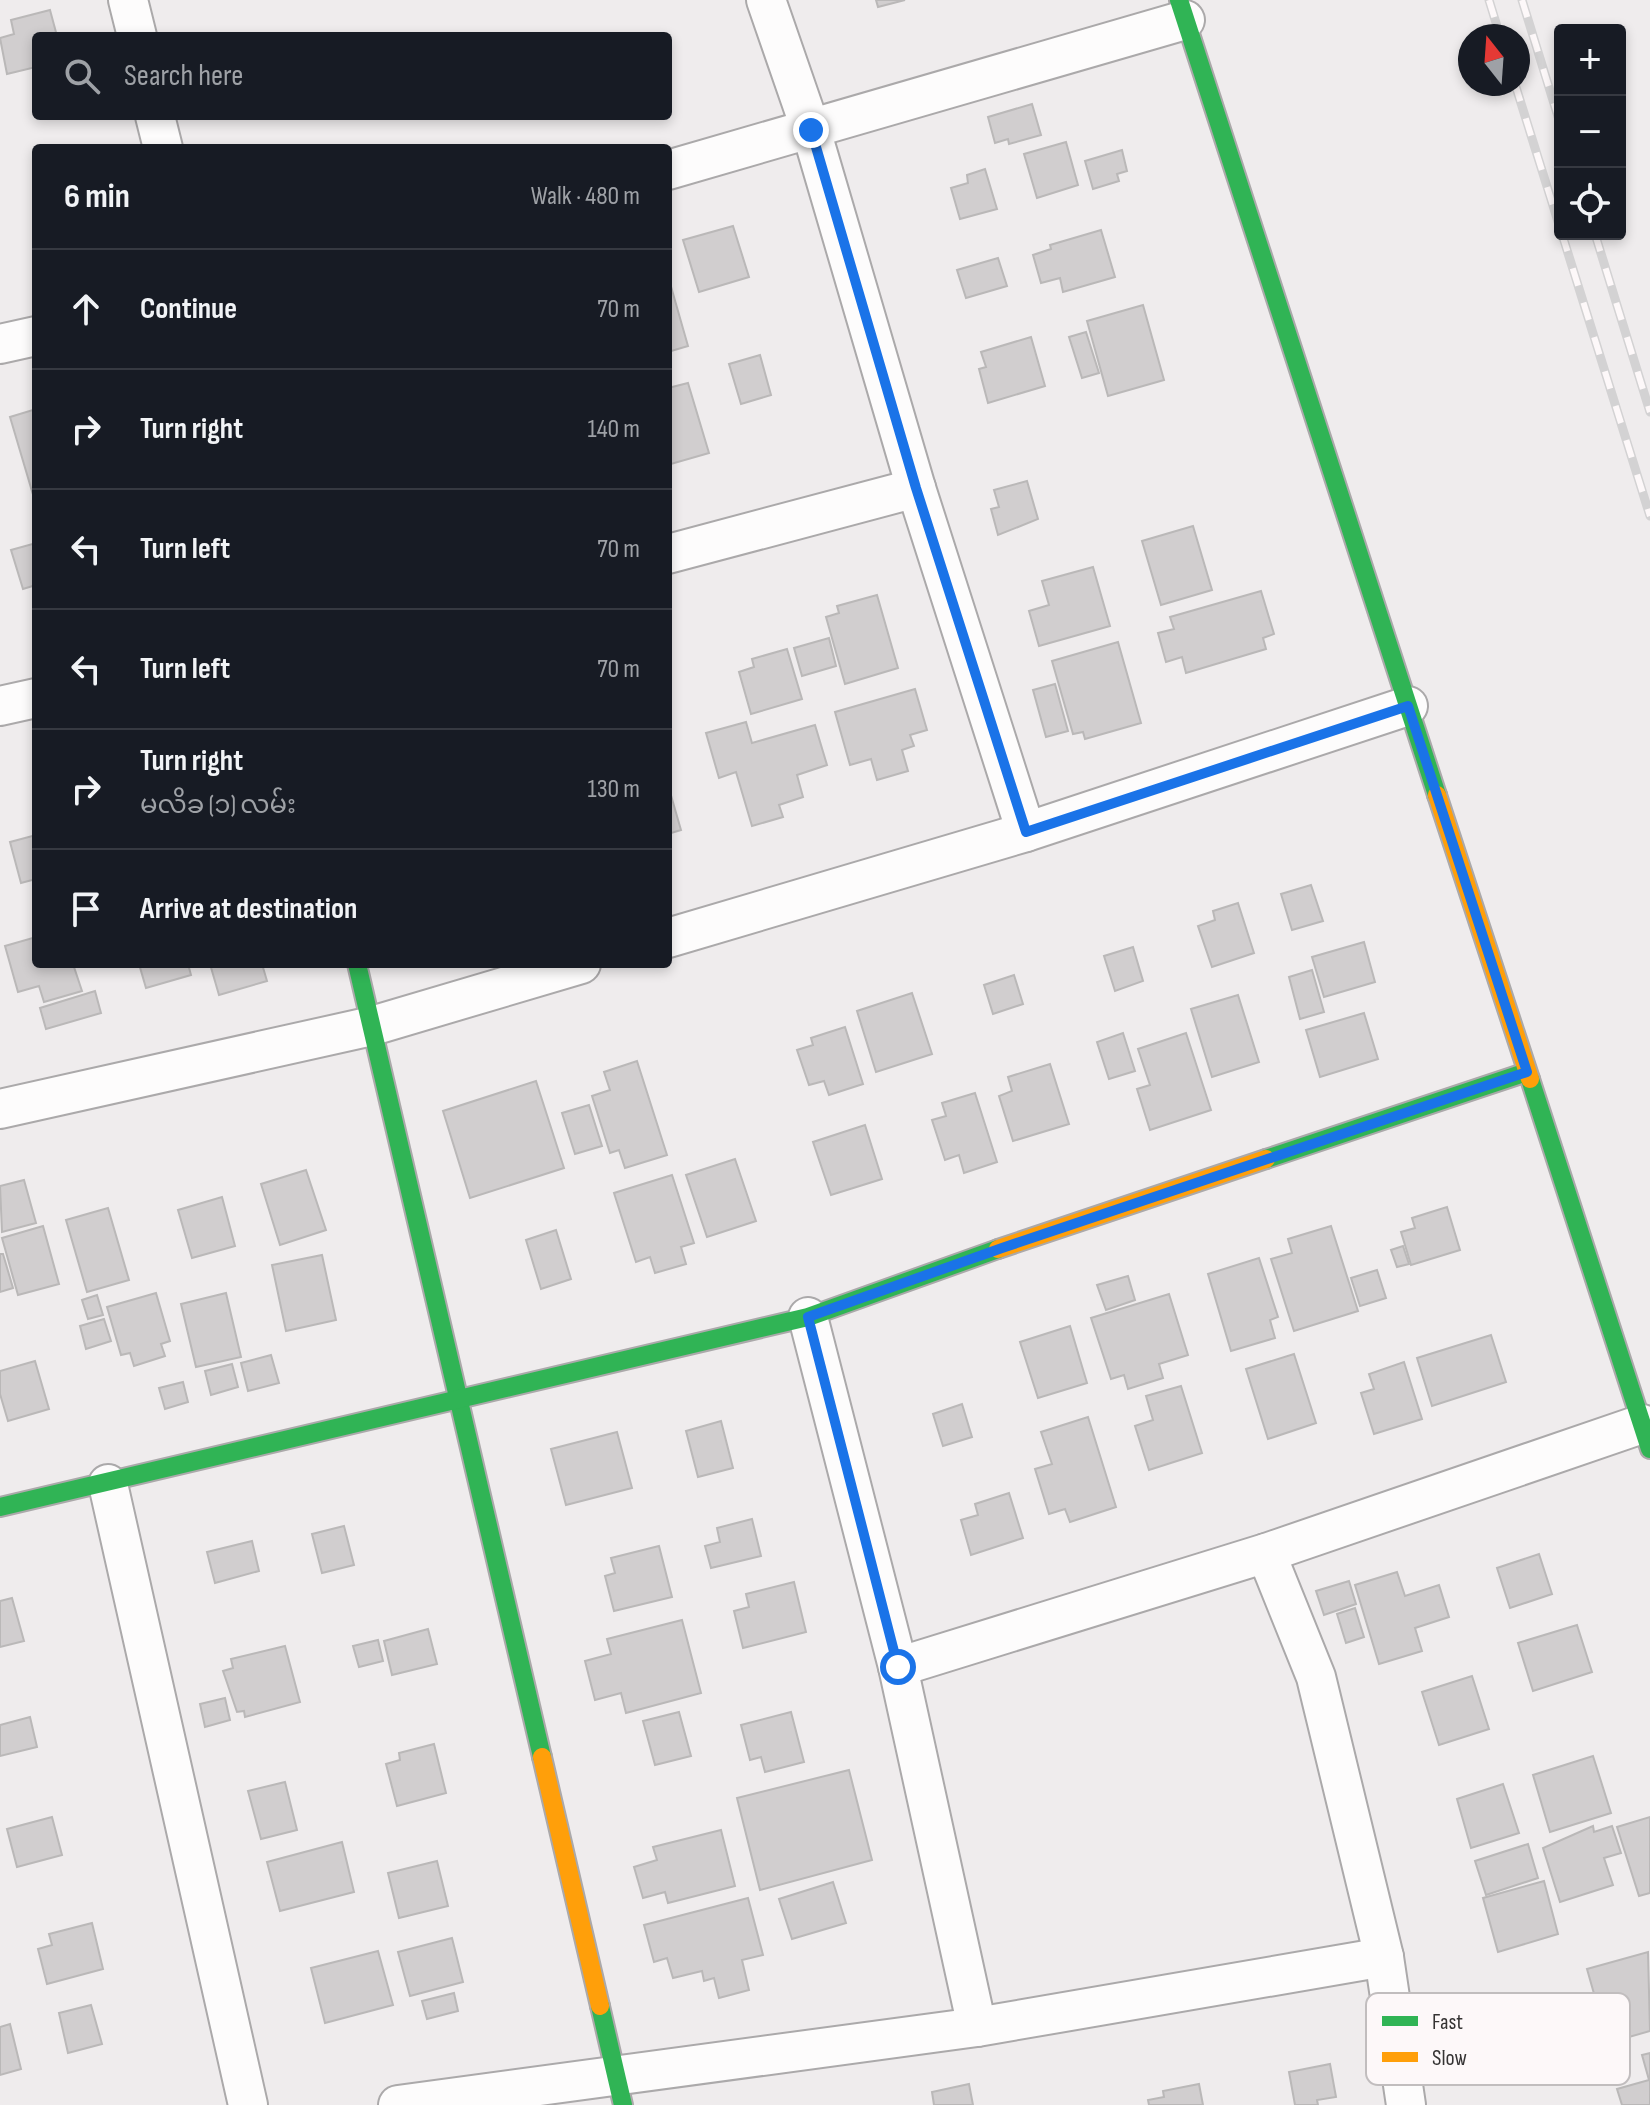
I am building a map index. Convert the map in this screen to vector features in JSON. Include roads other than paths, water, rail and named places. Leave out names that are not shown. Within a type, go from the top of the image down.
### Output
[{"type":"street","points":[[128,0],[136,32]]},
{"type":"street","points":[[766,0],[811,130],[916,488],[1026,832]]},
{"type":"street","points":[[672,169],[811,130],[1182,10],[1646,1436],[898,1667]]},
{"type":"street","points":[[156,120],[162,144]]},
{"type":"street","points":[[0,344],[32,337]]},
{"type":"street","points":[[672,553],[916,488]]},
{"type":"street","points":[[0,706],[32,699]]},
{"type":"street","points":[[672,937],[1026,832],[1408,706]]},
{"type":"street","points":[[358,968],[619,2090]]},
{"type":"street","points":[[0,1109],[372,1026],[568,968]]},
{"type":"street","points":[[0,1507],[459,1402],[808,1317],[1002,1248],[1527,1072]]},
{"type":"street","points":[[808,1317],[898,1667],[977,2027]]},
{"type":"street","points":[[108,1484],[248,2105]]},
{"type":"street","points":[[1266,1553],[1316,1677],[1384,1957],[1389,1993]]},
{"type":"street","points":[[398,2105],[619,2090],[1384,1957]]},
{"type":"street","points":[[1403,2085],[1406,2105]]},
{"type":"railway","points":[[1489,0],[1496,24]]},
{"type":"railway","points":[[1522,0],[1554,104]]},
{"type":"railway","points":[[1519,96],[1554,209]]},
{"type":"railway","points":[[1564,240],[1650,516]]},
{"type":"railway","points":[[1597,240],[1650,412]]}]
